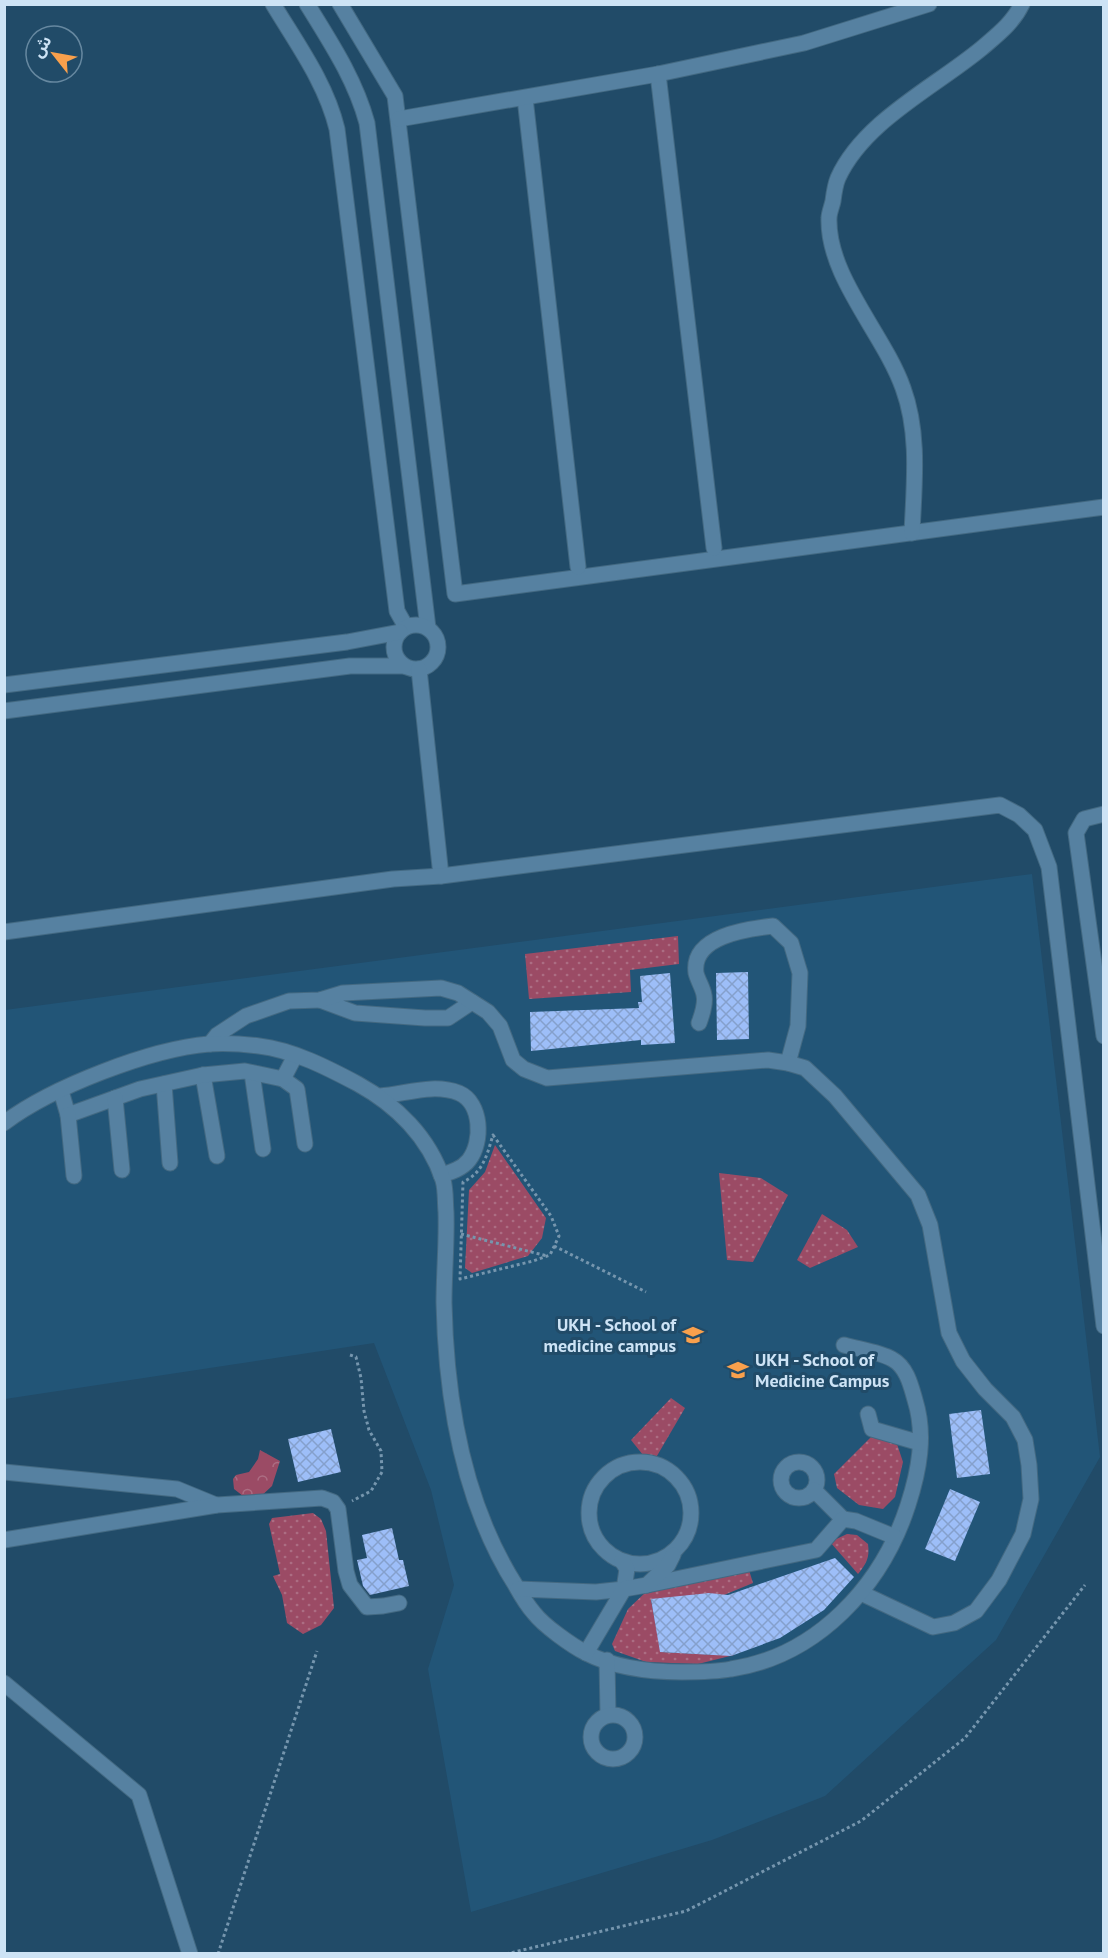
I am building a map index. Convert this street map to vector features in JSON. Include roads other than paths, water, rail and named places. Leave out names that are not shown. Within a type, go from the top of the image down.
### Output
[{"type":"street","points":[[273,4],[321,85],[337,129],[397,611],[403,630],[394,646],[398,661],[411,668]]},
{"type":"street","points":[[307,4],[348,70],[367,123],[428,628]]},
{"type":"street","points":[[340,4],[395,96],[455,594],[1104,507]]},
{"type":"street","points":[[399,119],[658,74],[804,44],[929,4]]},
{"type":"street","points":[[912,533],[913,430],[904,388],[886,350],[857,302],[835,258],[829,219],[837,179],[855,151],[882,122],[975,54],[1006,26],[1022,4]]},
{"type":"street","points":[[658,74],[714,548]]},
{"type":"street","points":[[525,98],[578,567]]},
{"type":"street","points":[[4,684],[338,643],[421,626],[428,628],[434,634],[438,648],[432,662],[411,668],[350,666],[4,711]]},
{"type":"street","points":[[411,668],[441,876]]},
{"type":"street","points":[[4,932],[393,879],[441,876],[1000,805],[1019,815],[1035,830],[1049,867],[1104,1326]]},
{"type":"street","points":[[1104,814],[1084,819],[1076,833],[1104,1036]]},
{"type":"street","points":[[699,1023],[705,997],[696,971],[701,952],[714,939],[773,926],[791,943],[800,973],[798,1026],[788,1063]]},
{"type":"street","points":[[210,1044],[217,1035],[246,1016],[289,1001],[320,1000],[343,993],[441,988],[458,993],[488,1012],[500,1026],[513,1060],[524,1069],[547,1078],[768,1060],[805,1068],[835,1096],[918,1195],[930,1225],[949,1333],[963,1361],[985,1389],[1013,1417],[1025,1440],[1029,1465],[1031,1499],[1023,1534],[999,1580],[976,1611],[954,1623],[933,1627],[861,1593]]},
{"type":"street","points":[[320,1000],[355,1013],[425,1018],[448,1018],[472,1002]]},
{"type":"street","points":[[4,1123],[21,1110],[101,1072],[165,1052],[210,1044],[263,1046],[317,1063],[380,1096],[404,1118],[425,1144],[444,1184],[447,1240],[444,1280],[445,1322],[451,1393],[463,1461],[496,1554],[535,1615],[586,1653],[622,1666],[671,1672],[732,1669],[761,1662],[802,1644],[836,1619],[861,1593],[904,1519],[915,1485],[921,1418],[908,1377],[894,1360],[844,1345]]},
{"type":"street","points":[[283,1079],[295,1056]]},
{"type":"street","points":[[69,1115],[115,1098],[164,1084],[203,1075],[245,1071],[283,1079],[297,1089],[305,1144]]},
{"type":"street","points":[[252,1073],[263,1149]]},
{"type":"street","points":[[203,1075],[217,1156]]},
{"type":"street","points":[[164,1084],[170,1163]]},
{"type":"street","points":[[380,1096],[400,1095],[429,1088],[460,1094],[467,1100],[475,1111],[478,1123],[475,1147],[471,1158],[465,1164],[441,1175]]},
{"type":"street","points":[[61,1091],[69,1115],[74,1176]]},
{"type":"street","points":[[115,1098],[122,1170]]},
{"type":"street","points":[[868,1414],[872,1429],[920,1443]]},
{"type":"street","points":[[647,1585],[668,1565],[688,1532],[692,1515],[689,1497],[681,1481],[668,1470],[652,1462],[635,1461],[619,1466],[605,1475],[595,1488],[589,1503],[589,1519],[593,1535],[602,1548],[615,1558],[630,1564],[648,1564],[664,1558],[677,1549]]},
{"type":"street","points":[[4,1472],[177,1489],[217,1505]]},
{"type":"street","points":[[814,1490],[843,1519],[856,1521],[895,1537]]},
{"type":"street","points":[[4,1540],[217,1505],[322,1498],[333,1502],[338,1509],[350,1585],[367,1607],[399,1603]]},
{"type":"street","points":[[518,1589],[596,1592],[624,1589],[816,1550],[843,1519]]},
{"type":"street","points":[[586,1653],[624,1589],[627,1569],[622,1561]]},
{"type":"street","points":[[607,1660],[608,1715]]},
{"type":"street","points":[[4,1683],[139,1795],[190,1953]]},
{"type":"place","name":"UKH - School of medicine campus","points":[[693,1335]]},
{"type":"place","name":"UKH - School of Medicine Campus","points":[[738,1370]]}]
